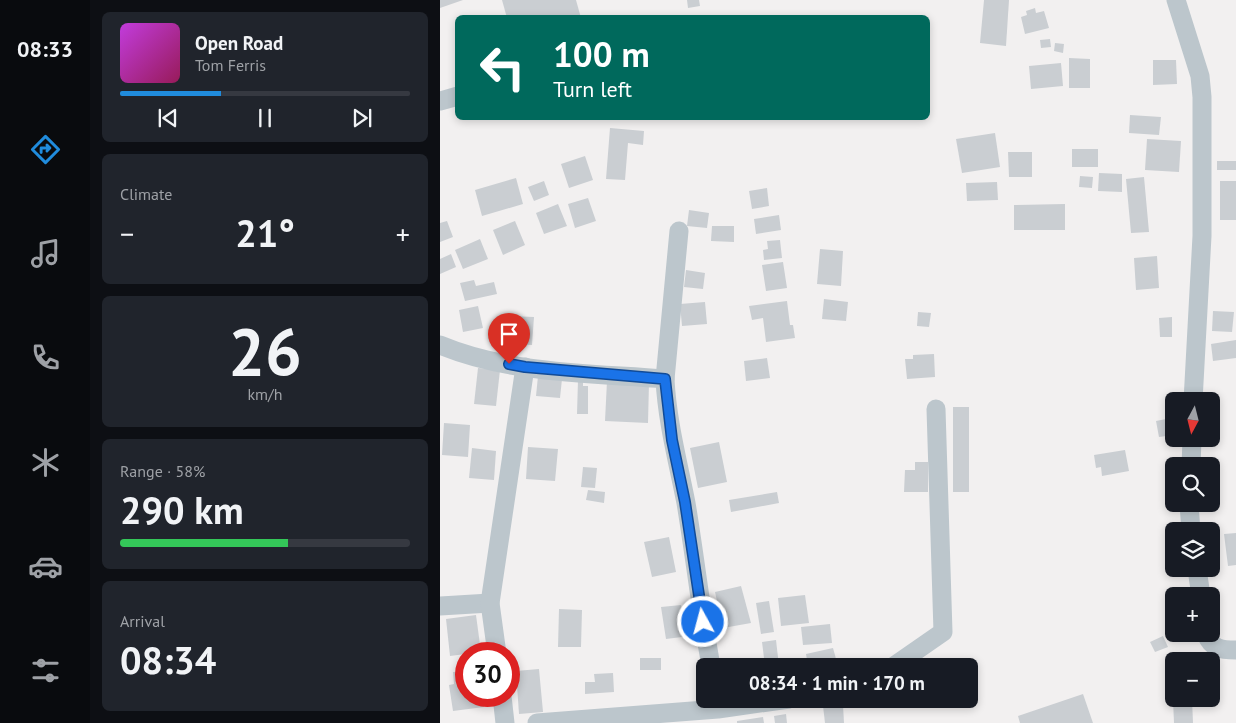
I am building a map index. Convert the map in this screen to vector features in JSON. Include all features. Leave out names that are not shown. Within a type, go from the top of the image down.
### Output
[{"type":"street","points":[[1176,0],[1200,76],[1202,97],[1202,236],[1193,392]]},
{"type":"street","points":[[440,101],[455,97]]},
{"type":"street","points":[[679,231],[665,379],[672,440],[685,502],[709,658]]},
{"type":"street","points":[[440,345],[460,353],[525,367],[665,379]]},
{"type":"street","points":[[495,642],[490,603],[525,367]]},
{"type":"street","points":[[906,658],[943,632],[936,409]]},
{"type":"street","points":[[440,606],[490,603]]},
{"type":"street","points":[[1210,642],[1216,648],[1236,650]]},
{"type":"street","points":[[537,723],[696,706]]},
{"type":"street","points":[[503,707],[505,723]]},
{"type":"building","points":[[440,0],[463,0],[440,8]]},
{"type":"building","points":[[502,0],[576,0],[580,15],[506,15]]},
{"type":"building","points":[[687,0],[699,0],[700,6],[688,8]]},
{"type":"building","points":[[984,0],[1009,0],[1006,46],[980,43]]},
{"type":"building","points":[[1035,8],[1036,13],[1044,11],[1049,28],[1025,34],[1021,17],[1027,15],[1026,11]]},
{"type":"building","points":[[1050,39],[1051,47],[1041,48],[1040,40]]},
{"type":"building","points":[[1055,43],[1064,44],[1063,53],[1054,51]]},
{"type":"building","points":[[1069,58],[1090,59],[1090,88],[1069,88]]},
{"type":"building","points":[[1153,60],[1176,60],[1177,84],[1153,85]]},
{"type":"building","points":[[1061,63],[1063,86],[1031,89],[1029,66]]},
{"type":"building","points":[[1130,115],[1161,117],[1159,135],[1129,133]]},
{"type":"building","points":[[610,128],[644,131],[643,145],[628,143],[625,180],[606,179]]},
{"type":"building","points":[[995,133],[1000,167],[962,173],[956,139]]},
{"type":"building","points":[[1147,139],[1181,141],[1179,172],[1145,170]]},
{"type":"building","points":[[1072,149],[1098,149],[1098,167],[1072,167]]},
{"type":"building","points":[[1008,152],[1032,152],[1032,177],[1009,177]]},
{"type":"building","points":[[585,156],[593,180],[569,188],[561,164]]},
{"type":"building","points":[[1217,161],[1236,161],[1236,170],[1217,170]]},
{"type":"building","points":[[1099,173],[1122,174],[1122,192],[1098,191]]},
{"type":"building","points":[[1080,176],[1093,177],[1092,188],[1079,187]]},
{"type":"building","points":[[1144,177],[1149,232],[1131,233],[1126,179]]},
{"type":"building","points":[[516,178],[523,204],[482,216],[475,190]]},
{"type":"building","points":[[544,181],[549,195],[534,201],[528,187]]},
{"type":"building","points":[[1220,181],[1236,181],[1236,220],[1220,220]]},
{"type":"building","points":[[997,182],[998,200],[967,201],[966,183]]},
{"type":"building","points":[[767,188],[769,206],[752,209],[749,191]]},
{"type":"building","points":[[588,198],[596,221],[575,228],[568,204]]},
{"type":"building","points":[[558,204],[567,226],[544,234],[536,213]]},
{"type":"building","points":[[1065,204],[1065,230],[1014,230],[1014,205]]},
{"type":"building","points":[[689,210],[709,213],[707,228],[687,226]]},
{"type":"building","points":[[779,215],[781,230],[756,234],[754,219]]},
{"type":"building","points":[[447,221],[453,237],[440,242],[440,223]]},
{"type":"building","points":[[515,221],[525,245],[503,255],[493,230]]},
{"type":"building","points":[[712,226],[734,226],[734,242],[711,241]]},
{"type":"building","points":[[480,239],[488,259],[463,269],[455,250]]},
{"type":"building","points":[[780,240],[782,258],[764,260],[763,250],[768,249],[767,241]]},
{"type":"building","points":[[820,249],[843,251],[841,286],[817,284]]},
{"type":"building","points":[[451,254],[456,267],[440,274],[440,259]]},
{"type":"building","points":[[1157,256],[1159,288],[1136,290],[1134,258]]},
{"type":"building","points":[[783,262],[787,288],[766,291],[762,265]]},
{"type":"building","points":[[686,270],[705,273],[703,289],[684,287]]},
{"type":"building","points":[[474,280],[476,286],[494,282],[497,294],[465,301],[460,283]]},
{"type":"building","points":[[824,299],[848,302],[846,321],[822,319]]},
{"type":"building","points":[[787,301],[790,325],[793,325],[795,338],[766,342],[763,318],[752,320],[749,306]]},
{"type":"building","points":[[705,302],[707,324],[682,326],[680,304]]},
{"type":"building","points":[[478,306],[483,328],[463,332],[459,310]]},
{"type":"building","points":[[1213,311],[1234,312],[1232,332],[1212,331]]},
{"type":"building","points":[[918,312],[931,313],[929,327],[917,326]]},
{"type":"building","points":[[511,316],[534,317],[532,345],[509,344]]},
{"type":"building","points":[[1172,317],[1172,337],[1160,337],[1159,318]]},
{"type":"building","points":[[1236,340],[1236,358],[1213,361],[1211,344]]},
{"type":"building","points":[[934,354],[935,377],[907,379],[905,359],[913,359],[913,355]]},
{"type":"building","points":[[767,358],[770,378],[746,381],[744,361]]},
{"type":"building","points":[[478,368],[500,370],[496,406],[474,404]]},
{"type":"building","points":[[538,376],[562,379],[560,398],[536,396]]},
{"type":"building","points":[[578,380],[583,380],[583,386],[588,386],[588,414],[577,414]]},
{"type":"building","points":[[607,381],[649,383],[648,423],[605,421]]},
{"type":"building","points":[[953,407],[969,407],[969,492],[953,492]]},
{"type":"building","points":[[1165,419],[1165,436],[1159,437],[1156,421]]},
{"type":"building","points":[[444,423],[470,425],[468,457],[442,455]]},
{"type":"building","points":[[719,442],[727,482],[698,488],[690,448]]},
{"type":"building","points":[[528,447],[558,449],[555,481],[526,479]]},
{"type":"building","points":[[472,448],[496,451],[494,480],[469,478]]},
{"type":"building","points":[[1125,450],[1129,471],[1102,476],[1101,467],[1096,468],[1094,455]]},
{"type":"building","points":[[915,462],[928,462],[928,492],[904,492],[905,470],[915,470]]},
{"type":"building","points":[[583,467],[597,468],[595,488],[581,487]]},
{"type":"building","points":[[588,490],[605,492],[604,503],[586,500]]},
{"type":"building","points":[[777,492],[779,503],[731,512],[729,500]]},
{"type":"building","points":[[1236,533],[1236,565],[1228,566],[1224,534]]},
{"type":"building","points":[[669,537],[676,572],[652,577],[644,542]]},
{"type":"building","points":[[741,586],[751,623],[723,628],[715,592]]},
{"type":"building","points":[[805,595],[809,623],[781,626],[778,598]]},
{"type":"building","points":[[769,601],[774,632],[761,634],[756,603]]},
{"type":"building","points":[[681,605],[683,618],[687,617],[690,636],[666,639],[661,607]]},
{"type":"building","points":[[559,609],[582,610],[581,647],[558,647]]},
{"type":"building","points":[[476,615],[480,642],[455,642],[455,655],[450,656],[446,619]]},
{"type":"building","points":[[830,624],[832,643],[803,645],[801,627]]},
{"type":"building","points":[[1163,636],[1168,647],[1155,652],[1150,642]]},
{"type":"building","points":[[776,640],[778,658],[764,658],[762,642]]},
{"type":"building","points":[[833,648],[836,658],[807,658],[806,654]]},
{"type":"building","points":[[640,658],[661,658],[661,670],[640,670]]},
{"type":"building","points":[[539,669],[543,712],[519,714],[520,671]]},
{"type":"building","points":[[453,672],[455,672],[455,707],[484,707],[453,711],[449,685],[454,684]]},
{"type":"building","points":[[613,673],[614,692],[585,694],[585,682],[595,682],[594,674]]},
{"type":"building","points":[[1083,694],[1093,723],[1020,723],[1018,716]]},
{"type":"building","points":[[1173,707],[1192,707],[1193,723],[1174,723]]},
{"type":"building","points":[[823,708],[843,708],[844,723],[825,723]]},
{"type":"building","points":[[786,714],[787,723],[775,723],[774,716]]},
{"type":"building","points":[[763,717],[764,723],[737,723],[737,721]]},
{"type":"route","points":[[509,364],[665,379],[672,440],[697,571],[703,622]]}]
